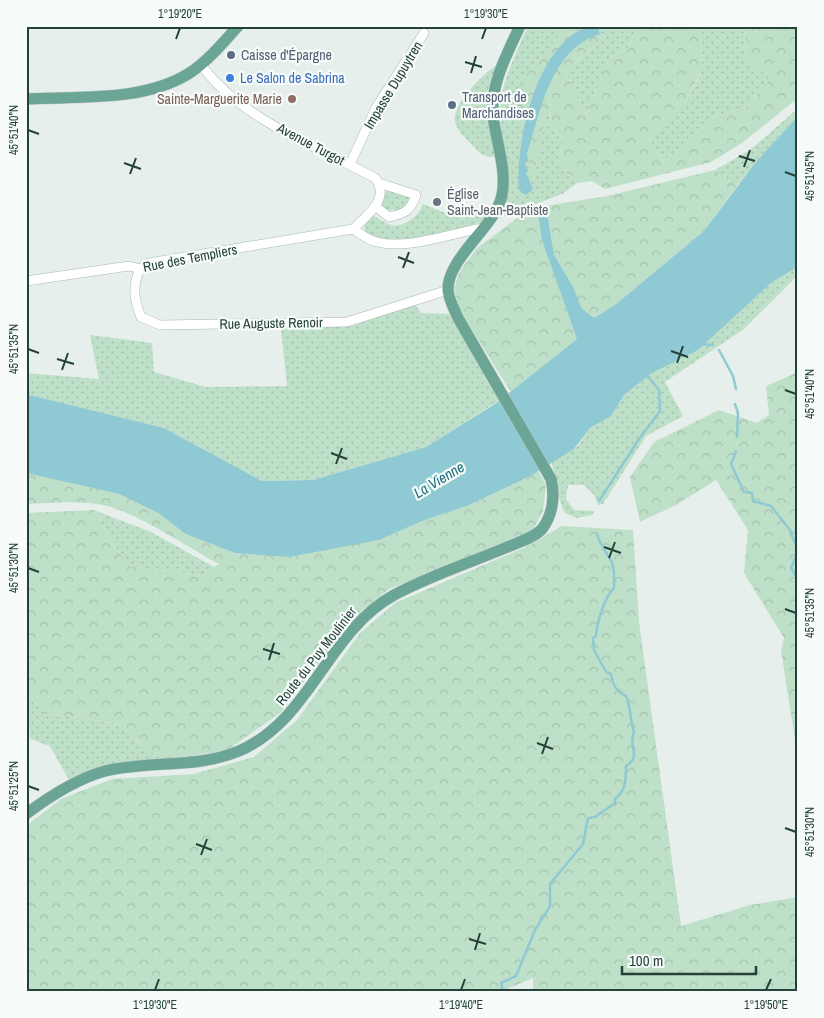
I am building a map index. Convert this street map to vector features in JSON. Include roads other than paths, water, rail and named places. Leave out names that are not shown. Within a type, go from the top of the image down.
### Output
[{"type":"main road","points":[[26,99],[134,93],[174,81],[201,65],[238,26]]},
{"type":"main road","points":[[448,290],[452,275],[496,210],[502,195],[503,180],[493,116],[493,99],[497,82],[520,26]]},
{"type":"main road","name":"Route du Puy Moulinier","points":[[26,814],[66,787],[106,771],[200,762],[239,751],[260,741],[292,712],[355,625],[375,607],[396,594],[510,546],[542,529],[549,515],[553,488],[546,471],[458,318],[448,290]]},
{"type":"street","name":"Impasse Dupuytren","points":[[350,164],[376,108],[424,33]]},
{"type":"street","name":"Avenue Turgot","points":[[201,65],[213,81],[244,106],[270,123],[350,164],[375,178],[379,183],[416,195],[413,205],[405,213],[389,217],[375,206]]},
{"type":"street","points":[[379,183],[382,192],[380,201],[353,230],[368,239],[385,244],[440,238],[483,228]]},
{"type":"street","name":"Rue des Templiers","points":[[26,281],[130,266],[140,269],[149,263],[353,230]]},
{"type":"street","name":"Rue Auguste Renoir","points":[[140,269],[134,285],[135,302],[141,317],[160,325],[347,322],[448,290]]},
{"type":"water","points":[[588,26],[597,26],[600,34],[583,42],[569,53],[559,67],[543,101],[527,154],[528,161],[525,164],[528,171],[526,173],[533,189],[526,195],[519,190],[519,169],[521,146],[533,97],[542,74],[554,53],[570,37]]},
{"type":"water","name":"La Vienne","points":[[798,116],[798,263],[794,269],[771,283],[698,350],[652,373],[624,395],[611,416],[590,428],[574,449],[532,475],[467,506],[422,521],[379,540],[289,557],[235,553],[184,533],[160,514],[119,494],[26,473],[26,394],[164,428],[262,481],[313,480],[426,447],[495,404],[577,339],[542,240],[538,212],[546,208],[554,255],[573,287],[582,309],[594,318],[616,304],[704,231],[755,163]]},
{"type":"waterway","points":[[700,344],[713,345]]},
{"type":"waterway","points":[[719,350],[733,376],[736,389]]},
{"type":"waterway","points":[[599,501],[639,439],[660,411],[659,390],[646,374]]},
{"type":"waterway","points":[[735,404],[738,413],[737,437]]},
{"type":"waterway","points":[[736,451],[731,464],[744,492],[752,493],[753,501],[771,506],[790,530],[798,551]]},
{"type":"waterway","points":[[503,992],[501,983],[516,976],[535,930],[550,906],[550,884],[583,844],[588,818],[595,817],[615,803],[615,799],[619,796],[625,784],[626,766],[631,762],[634,755],[632,743],[634,733],[628,700],[616,687],[612,681],[611,674],[606,672],[594,650],[593,638],[596,636],[602,610],[610,592],[614,588],[613,566],[599,541],[597,533]]},
{"type":"waterway","points":[[798,552],[791,568],[798,579]]},
{"type":"place","name":"Caisse d'Épargne","points":[[231,55]]},
{"type":"place","name":"Le Salon de Sabrina","points":[[230,78]]},
{"type":"place","name":"Sainte-Marguerite Marie","points":[[292,99]]},
{"type":"place","name":"Transport de Marchandises","points":[[452,105]]},
{"type":"place","name":"Église Saint-Jean-Baptiste","points":[[437,202]]}]
